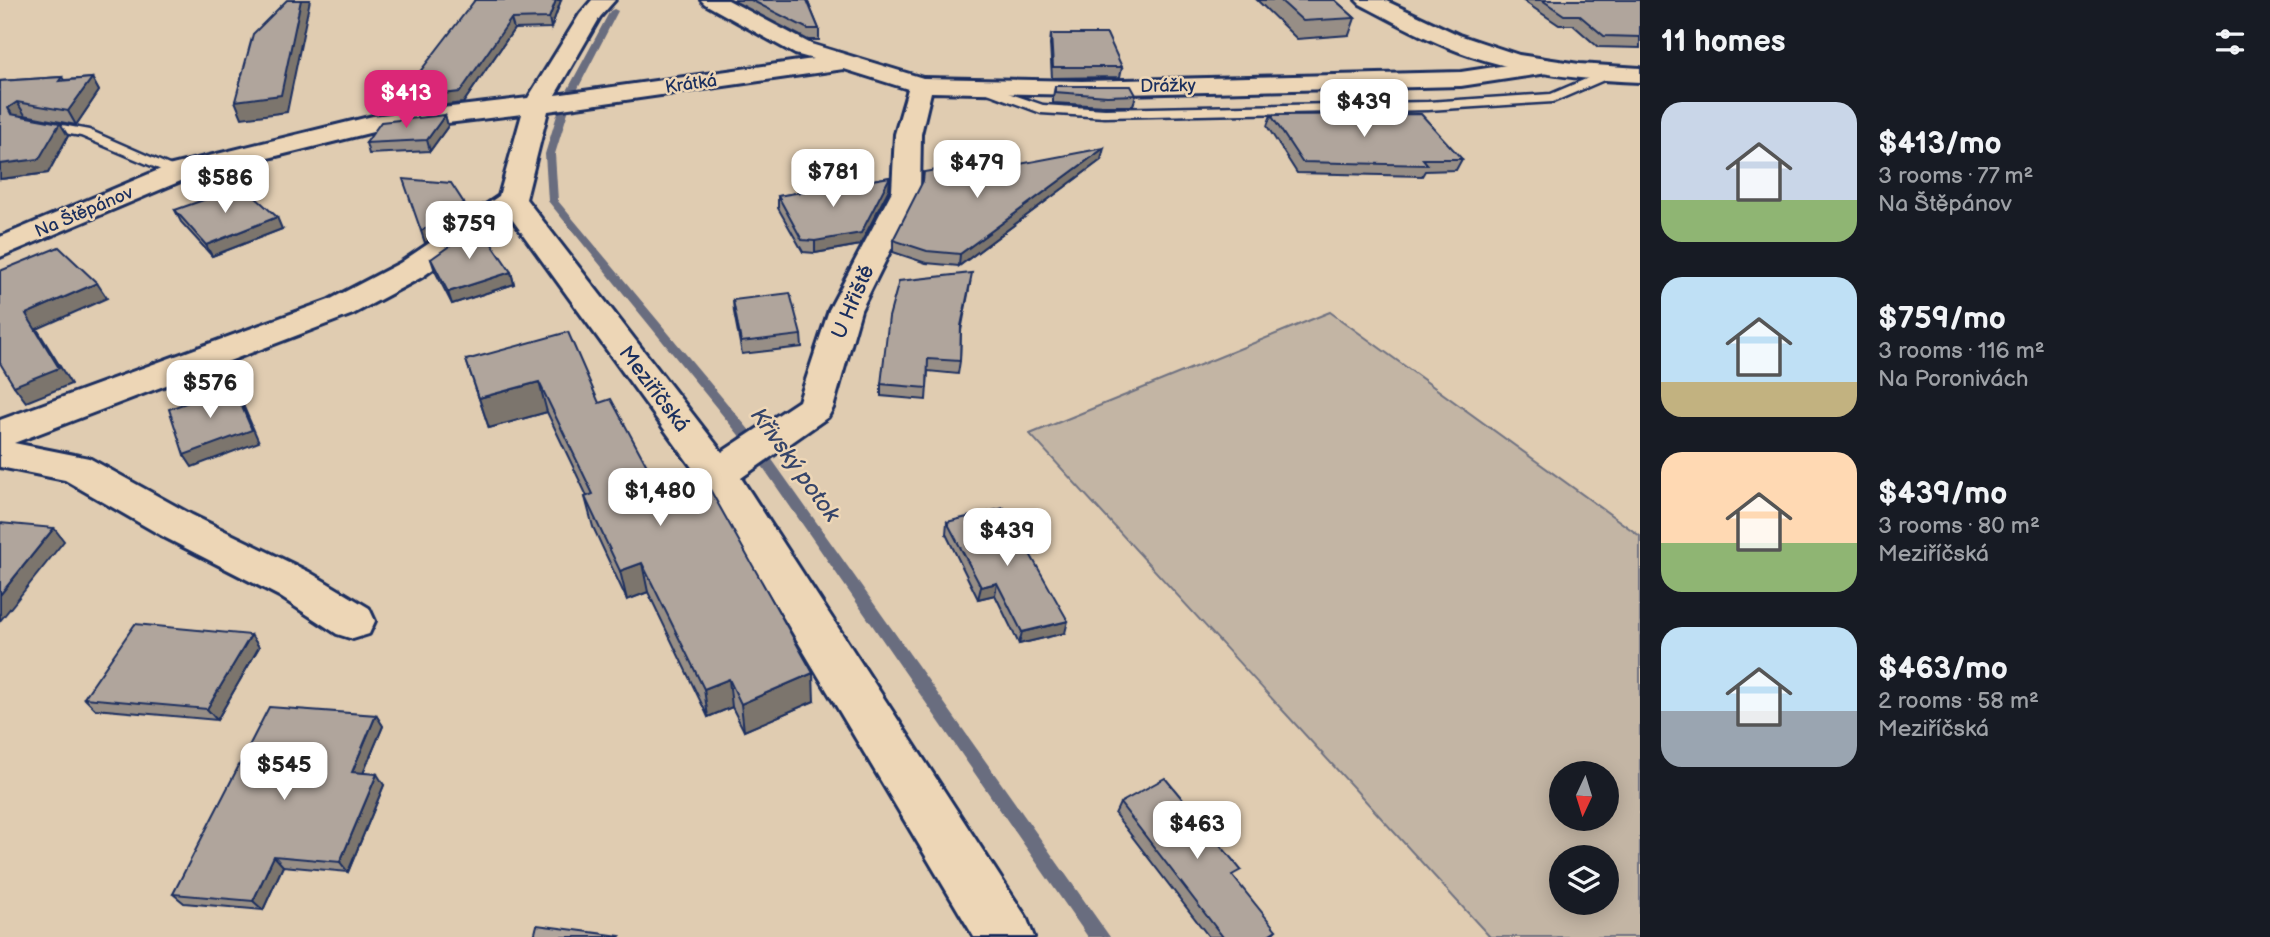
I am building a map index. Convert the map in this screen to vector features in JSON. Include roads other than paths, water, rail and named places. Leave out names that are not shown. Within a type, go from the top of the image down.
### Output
[{"type":"street","name":"Drážky","points":[[712,0],[803,49],[921,85],[1082,88],[1461,79],[1541,66],[1640,75]]},
{"type":"street","points":[[1367,0],[1434,33],[1480,51],[1541,66]]},
{"type":"street","points":[[0,433],[341,307],[411,270],[512,200],[556,102],[606,6]]},
{"type":"street","name":"Krátká","points":[[556,102],[844,62]]},
{"type":"street","name":"U Hřiště","points":[[728,466],[815,408],[845,310],[906,191],[908,134],[921,85]]},
{"type":"street","name":"Na Štěpánov","points":[[0,248],[178,172],[373,124],[556,102]]},
{"type":"street","name":"Meziříčská","points":[[512,200],[728,466],[1006,937]]},
{"type":"street","points":[[0,454],[75,468],[178,526],[294,584],[353,621]]},
{"type":"lane","points":[[975,86],[1041,109],[1105,113],[1428,106],[1553,98],[1608,74]]},
{"type":"lane","points":[[25,121],[84,133],[178,172]]},
{"type":"waterway","name":"Křivský potok","points":[[614,11],[566,102],[550,154],[553,201],[756,447],[1100,937]]}]
